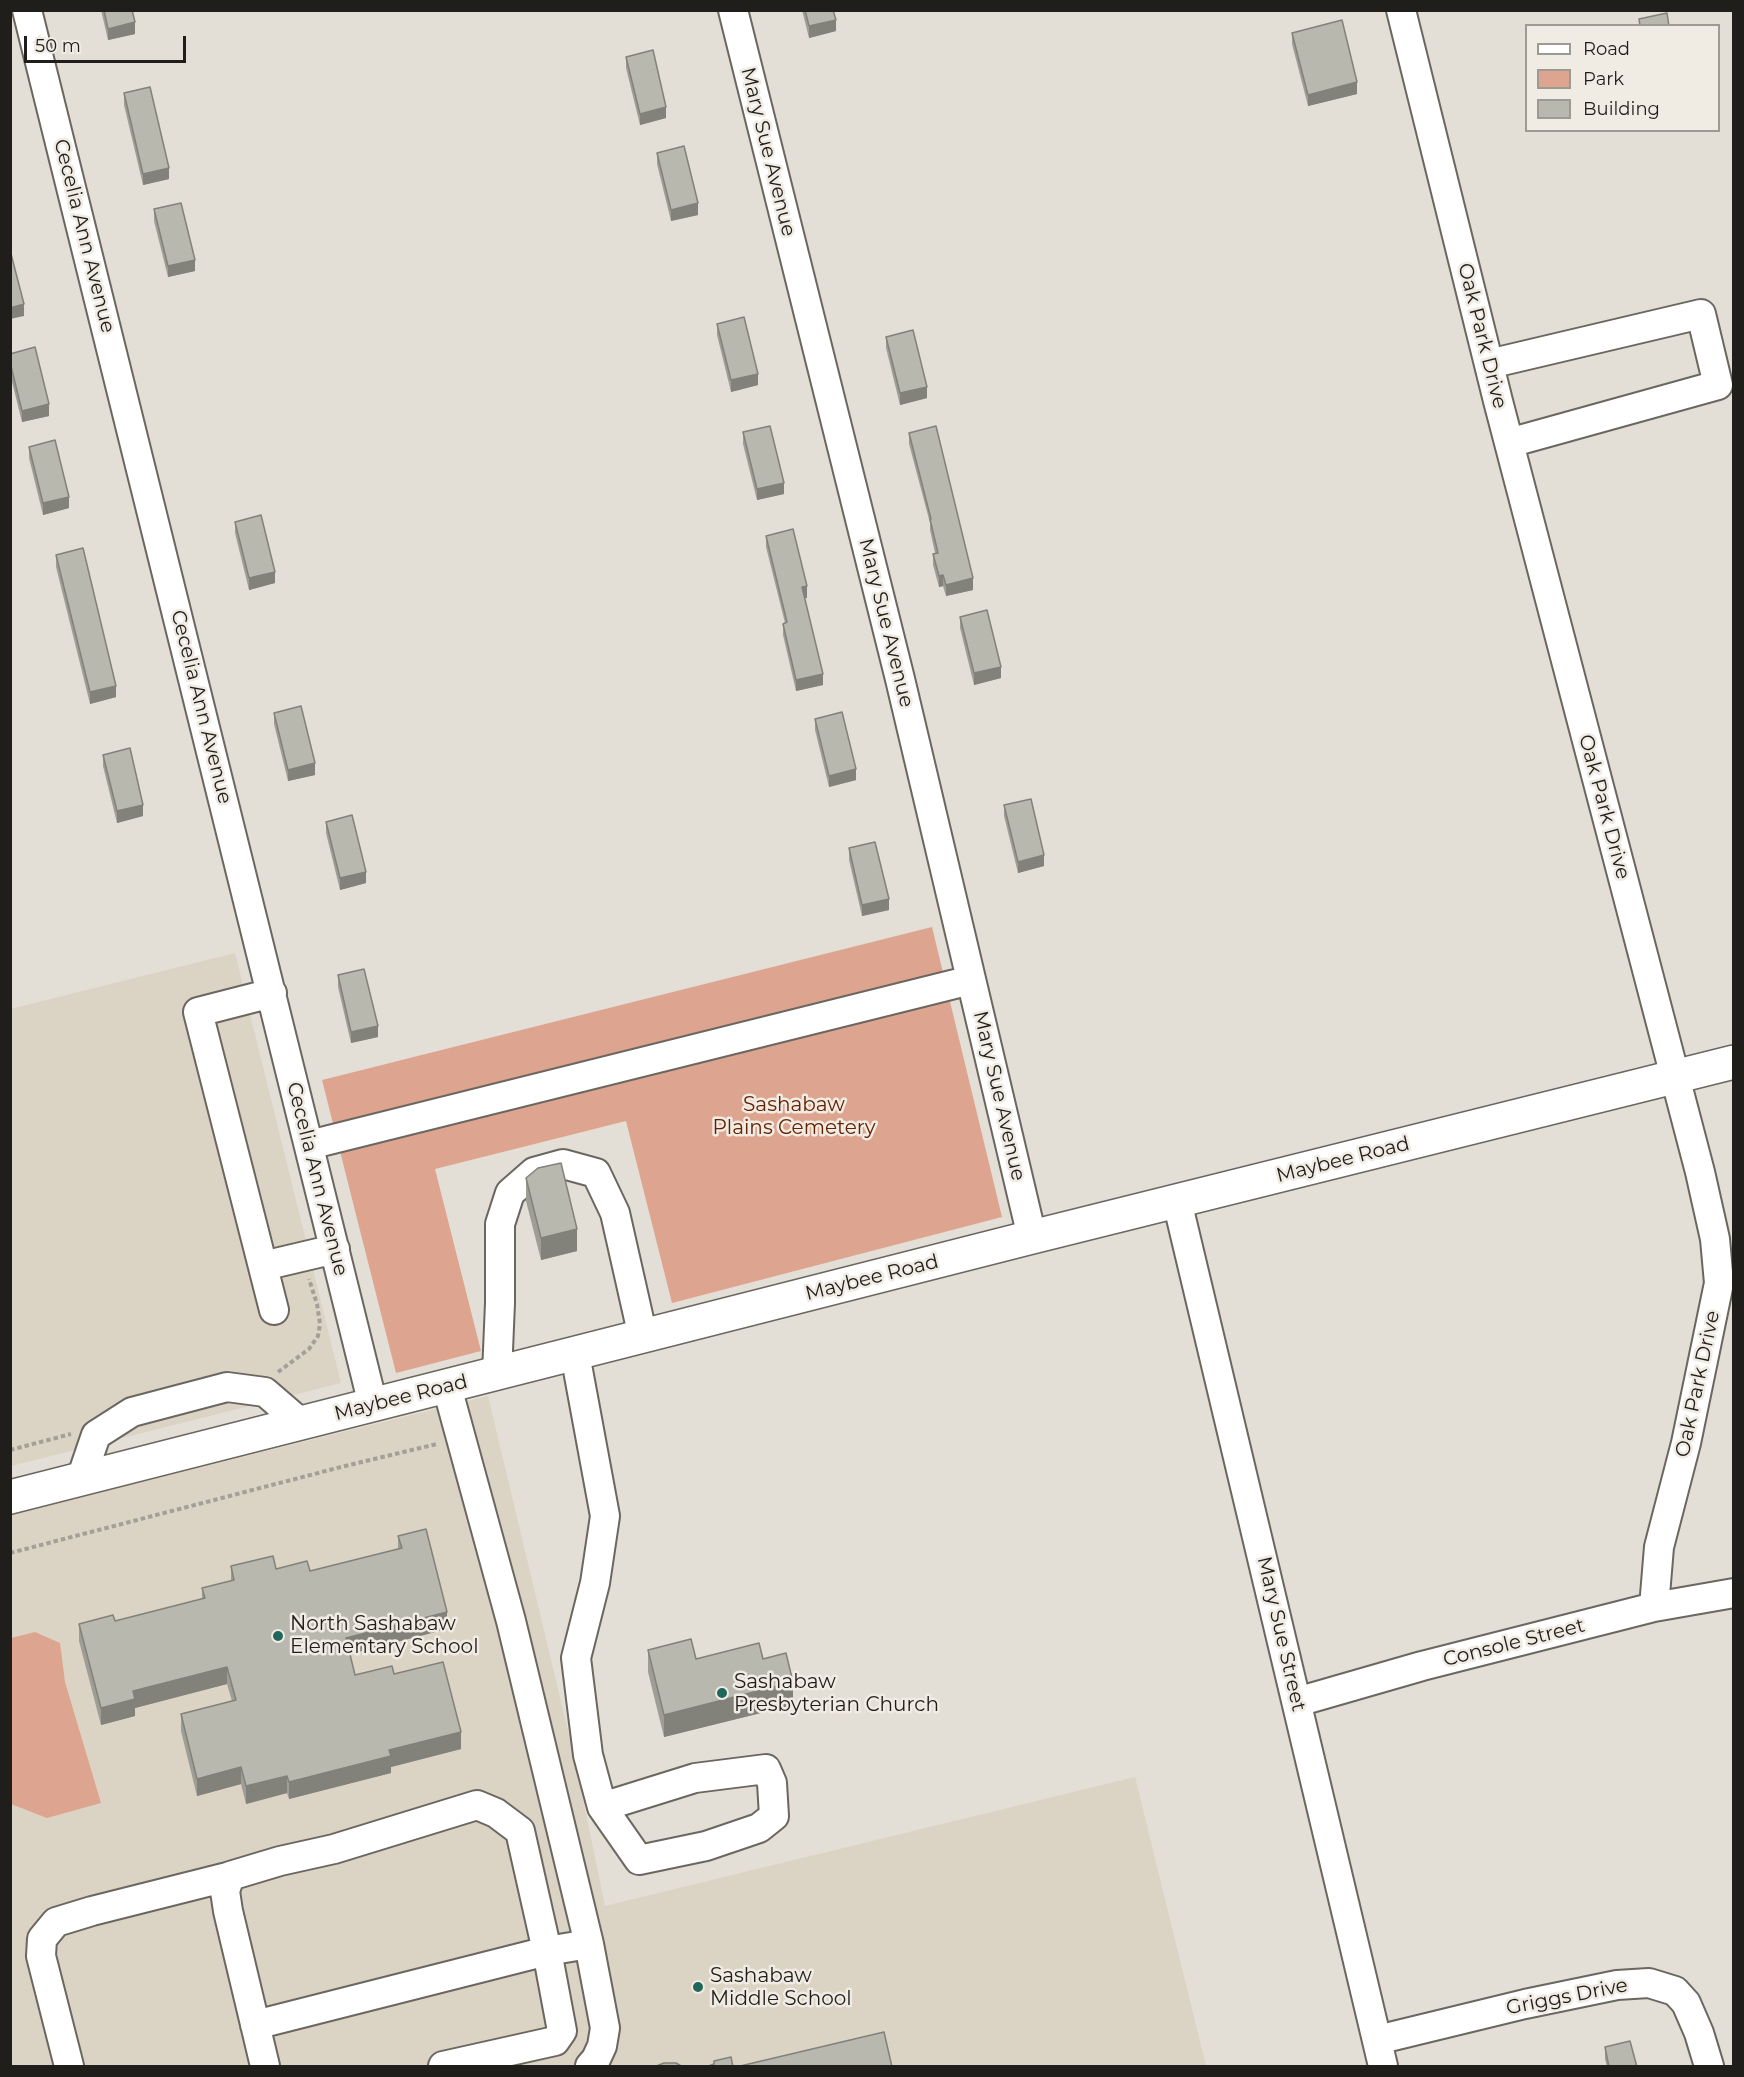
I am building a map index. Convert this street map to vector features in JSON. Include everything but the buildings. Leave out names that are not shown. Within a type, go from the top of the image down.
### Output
[{"type":"main road","name":"Maybee Road","points":[[10,1497],[1032,1237],[1734,1062]]},
{"type":"street","name":"Cecelia Ann Avenue","points":[[27,10],[373,1405]]},
{"type":"street","name":"Mary Sue Avenue","points":[[733,10],[900,679],[1032,1237]]},
{"type":"street","name":"Oak Park Drive","points":[[1401,10],[1509,443],[1713,1228],[1719,1283],[1686,1443],[1659,1546],[1654,1607]]},
{"type":"street","points":[[1489,364],[1701,314],[1718,385],[1509,443]]},
{"type":"street","points":[[309,1145],[971,980]]},
{"type":"street","points":[[272,993],[198,1012],[274,1310]]},
{"type":"street","points":[[497,1374],[501,1224],[510,1192],[534,1172],[562,1164],[596,1173],[615,1213],[643,1337]]},
{"type":"street","name":"Mary Sue Street","points":[[1177,1202],[1380,2054]]},
{"type":"street","points":[[263,1266],[334,1248]]},
{"type":"street","points":[[575,1354],[605,1516],[596,1583],[576,1658],[588,1755],[602,1807],[639,1860],[706,1846],[759,1828],[774,1816],[772,1783],[766,1769],[695,1778],[602,1807]]},
{"type":"street","points":[[447,1387],[511,1621],[589,1944],[605,2028],[602,2046],[590,2067]]},
{"type":"street","points":[[81,1479],[96,1435],[132,1412],[217,1390],[227,1388],[265,1392],[301,1423]]},
{"type":"street","name":"Console Street","points":[[1297,1702],[1422,1666],[1654,1607],[1734,1593]]},
{"type":"street","points":[[69,2067],[41,1956],[42,1939],[56,1922],[334,1849],[477,1806],[496,1813],[520,1831],[562,2031],[555,2041],[443,2067]]},
{"type":"street","points":[[231,1876],[225,1891],[265,2067]]},
{"type":"street","points":[[255,2025],[547,1951],[589,1944]]},
{"type":"street","name":"Griggs Drive","points":[[1380,2054],[1525,2004],[1617,1985],[1649,1983],[1675,1991],[1686,2003],[1699,2033],[1709,2067]]},
{"type":"path","points":[[10,1553],[461,1438]]},
{"type":"shaded area","points":[[235,953],[341,1383],[11,1466],[10,1009]]},
{"type":"shaded area","points":[[488,1396],[574,1756],[605,1906],[1135,1777],[1206,2066],[11,2066],[10,1515]]},
{"type":"green space","name":"Sashabaw Plains Cemetery","points":[[932,927],[1002,1217],[672,1303],[626,1121],[435,1169],[481,1351],[396,1373],[322,1080]]},
{"type":"green space","points":[[35,1632],[60,1643],[65,1682],[101,1803],[47,1818],[11,1804],[11,1638]]},
{"type":"place","name":"North Sashabaw Elementary School","points":[[278,1636]]},
{"type":"place","name":"Sashabaw Presbyterian Church","points":[[722,1693]]},
{"type":"place","name":"Sashabaw Middle School","points":[[698,1987]]}]
